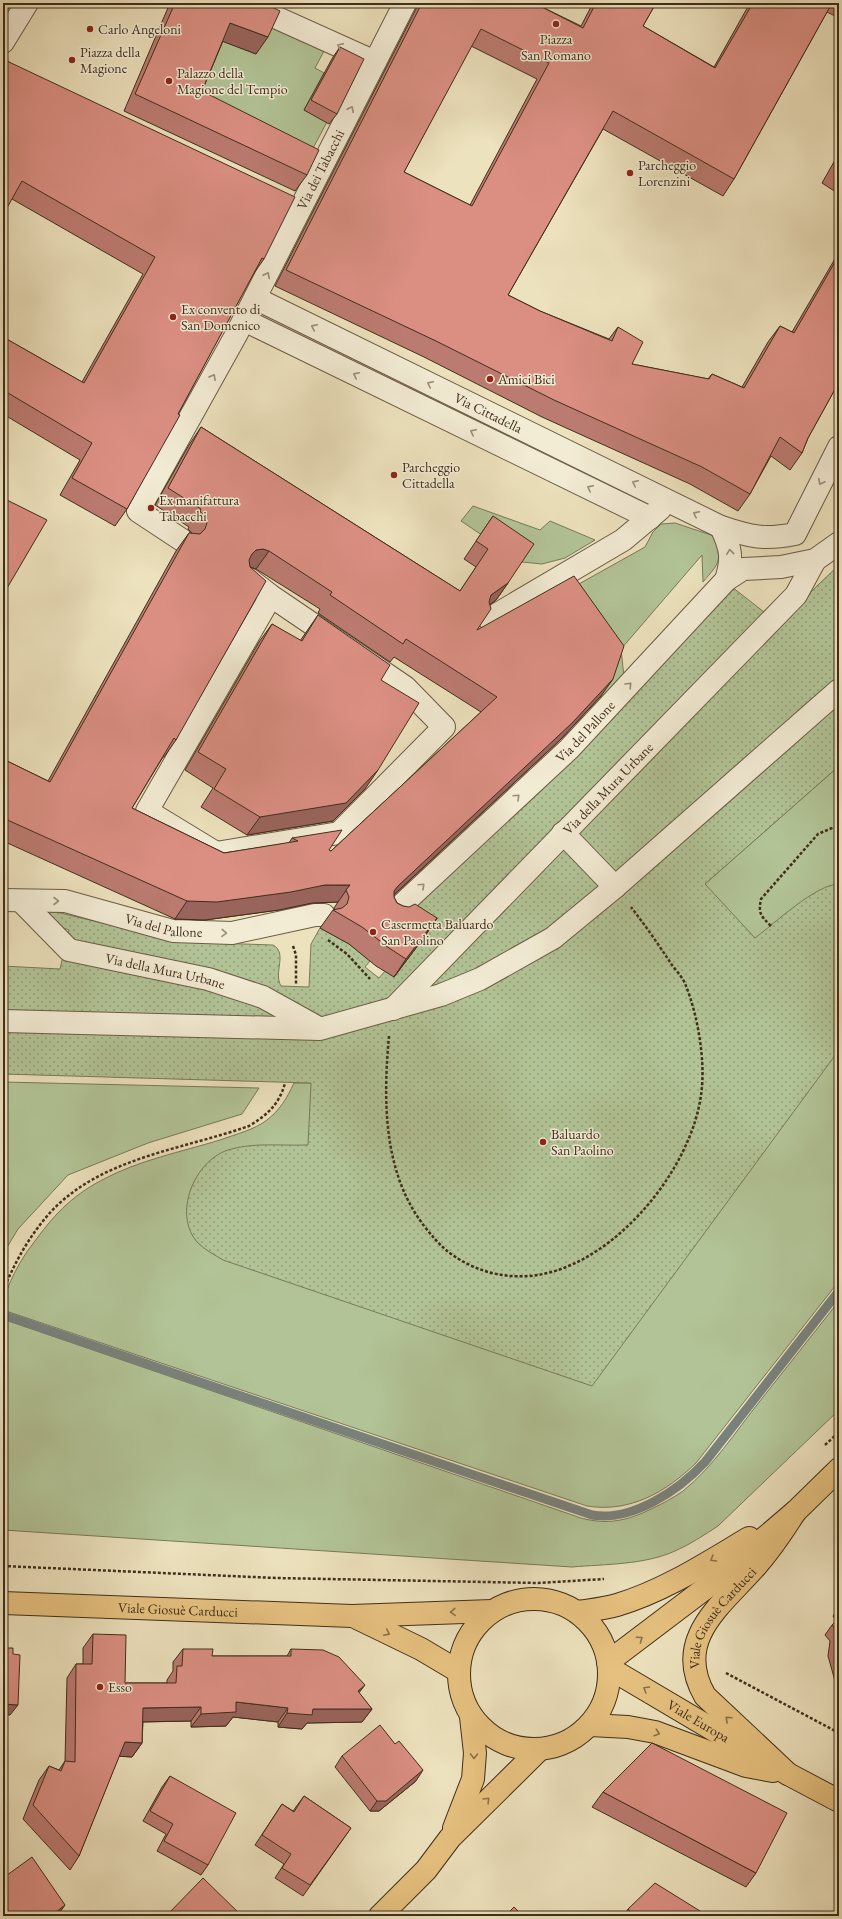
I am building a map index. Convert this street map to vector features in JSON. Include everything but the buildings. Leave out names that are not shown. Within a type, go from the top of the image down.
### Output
[{"type":"main road","name":"Viale Giosuè Carducci","points":[[608,1665],[707,1588],[795,1512],[839,1469]]},
{"type":"main road","name":"Viale Giosuè Carducci","points":[[577,1612],[617,1605],[662,1587],[700,1567],[795,1512]]},
{"type":"main road","name":"Viale Giosuè Carducci","points":[[788,1774],[705,1696],[697,1681],[694,1657],[697,1641],[704,1625],[715,1609],[756,1566],[779,1538],[795,1512]]},
{"type":"main road","points":[[450,1838],[472,1779],[474,1753],[471,1717],[460,1689],[458,1671],[461,1653],[468,1637],[478,1622],[492,1611],[512,1601],[535,1598],[557,1602],[577,1612],[589,1622],[598,1634],[605,1647],[608,1665],[608,1690],[603,1703],[590,1725],[571,1739],[556,1747],[539,1750],[521,1749],[503,1744],[488,1734],[471,1717]]},
{"type":"main road","name":"Viale Giosuè Carducci","points":[[3,1603],[352,1616],[492,1611]]},
{"type":"main road","name":"Viale Giosuè Carducci","points":[[352,1616],[420,1649],[458,1671]]},
{"type":"main road","name":"Viale Europa","points":[[608,1665],[788,1774],[839,1801]]},
{"type":"main road","name":"Viale Europa","points":[[590,1725],[628,1727],[655,1732],[746,1766],[788,1774]]},
{"type":"main road","points":[[380,1916],[426,1870],[450,1838],[539,1750]]},
{"type":"street","points":[[4,39],[27,3]]},
{"type":"street","points":[[244,3],[375,62]]},
{"type":"street","name":"Via dei Tabacchi","points":[[182,540],[138,511],[240,328],[405,3]]},
{"type":"street","points":[[280,198],[301,208]]},
{"type":"street","name":"Via Cittadella","points":[[255,298],[722,527],[750,537],[778,537],[795,534]]},
{"type":"street","points":[[240,328],[650,518]]},
{"type":"street","points":[[793,565],[791,548],[795,534],[839,447]]},
{"type":"street","points":[[489,620],[623,540],[670,501]]},
{"type":"street","points":[[722,527],[731,551],[730,566],[726,580]]},
{"type":"street","points":[[815,560],[839,543]]},
{"type":"street","name":"Via del Pallone","points":[[394,912],[569,749],[726,580],[742,569],[781,567],[815,560]]},
{"type":"street","name":"Via della Mura Urbane","points":[[392,1010],[796,595],[815,560]]},
{"type":"street","points":[[249,579],[405,687],[444,727],[339,833],[216,853],[147,811],[272,596]]},
{"type":"street","points":[[3,1021],[320,1029],[441,995],[480,979],[553,938],[615,887],[839,690]]},
{"type":"street","points":[[563,833],[615,887]]},
{"type":"street","name":"Via del Pallone","points":[[12,901],[66,901],[173,931],[232,933],[315,915],[324,916]]},
{"type":"street","name":"Via della Mura Urbane","points":[[12,901],[69,950],[208,979],[264,998],[320,1029]]},
{"type":"path","points":[[771,926],[762,917],[758,910],[761,899],[818,834],[839,825]]},
{"type":"path","points":[[392,1010],[388,1054],[386,1118],[397,1174],[404,1195],[420,1221],[437,1243],[453,1257],[475,1268],[496,1274],[521,1277],[544,1274],[573,1264],[602,1247],[628,1226],[667,1181],[684,1151],[694,1125],[701,1095],[702,1064],[700,1039],[685,984],[649,931],[615,887]]},
{"type":"path","points":[[293,920],[347,954],[370,980]]},
{"type":"path","points":[[293,920],[296,956],[296,987]]},
{"type":"path","points":[[3,1291],[18,1258],[47,1216],[76,1190],[91,1180],[122,1166],[249,1126],[273,1109],[285,1083]]},
{"type":"path","points":[[822,1448],[839,1432]]},
{"type":"path","points":[[3,1566],[308,1579],[538,1583],[611,1579]]},
{"type":"path","points":[[726,1673],[839,1733]]},
{"type":"green space","points":[[269,24],[324,51],[315,68],[324,73],[304,110],[327,122],[304,165],[190,108],[219,40]]},
{"type":"green space","points":[[473,506],[540,530],[550,521],[595,540],[565,558],[542,564],[522,562],[461,521]]},
{"type":"green space","points":[[675,523],[714,536],[719,557],[716,566],[703,582],[702,555],[621,649],[624,677],[599,703],[612,664],[561,594],[645,547],[653,532],[661,524]]},
{"type":"green space","points":[[839,565],[839,766],[705,884],[755,938],[807,897],[819,890],[839,884],[839,1050],[592,1386],[223,1260],[198,1243],[190,1231],[187,1218],[187,1204],[190,1190],[205,1165],[216,1156],[228,1150],[247,1146],[308,1145],[311,1083],[3,1074],[3,966],[60,969],[69,930],[50,923],[38,912],[56,912],[183,942],[273,945],[277,949],[280,958],[278,975],[281,986],[309,987],[311,944],[320,928],[349,944],[370,961],[365,967],[379,978],[385,971],[401,920],[732,587],[778,623]]},
{"type":"green space","points":[[839,766],[839,1281],[696,1463],[660,1491],[632,1503],[618,1506],[587,1506],[3,1310],[9,1285],[27,1251],[55,1216],[71,1200],[91,1186],[131,1167],[245,1132],[272,1116],[286,1099],[294,1083],[311,1083],[650,926],[705,884]]},
{"type":"green space","points":[[3,1082],[259,1088],[242,1114],[148,1143],[68,1175],[18,1229],[3,1254]]},
{"type":"green space","points":[[839,1301],[839,1410],[718,1526],[675,1551],[663,1556],[625,1563],[572,1567],[3,1530],[3,1319],[581,1518],[600,1521],[617,1521],[642,1513],[659,1505],[683,1491],[694,1481],[724,1448]]},
{"type":"waterway","points":[[3,1315],[592,1515],[607,1516],[623,1514],[654,1502],[694,1473],[705,1462],[839,1291]]},
{"type":"place","name":"Piazza San Romano","points":[[556,24]]},
{"type":"place","name":"Carlo Angeloni","points":[[90,29]]},
{"type":"place","name":"Piazza della Magione","points":[[72,60]]},
{"type":"place","name":"Palazzo della Magione del Tempio","points":[[169,81]]},
{"type":"place","name":"Parcheggio Lorenzini","points":[[630,173]]},
{"type":"place","name":"Ex convento di San Domenico","points":[[173,317]]},
{"type":"place","name":"Amici Bici","points":[[490,379]]},
{"type":"place","name":"Parcheggio Cittadella","points":[[394,475]]},
{"type":"place","name":"Ex manifattura Tabacchi","points":[[151,508]]},
{"type":"place","name":"Casermetta Baluardo San Paolino","points":[[373,932]]},
{"type":"place","name":"Baluardo San Paolino","points":[[543,1142]]},
{"type":"place","name":"Esso","points":[[100,1687]]}]
